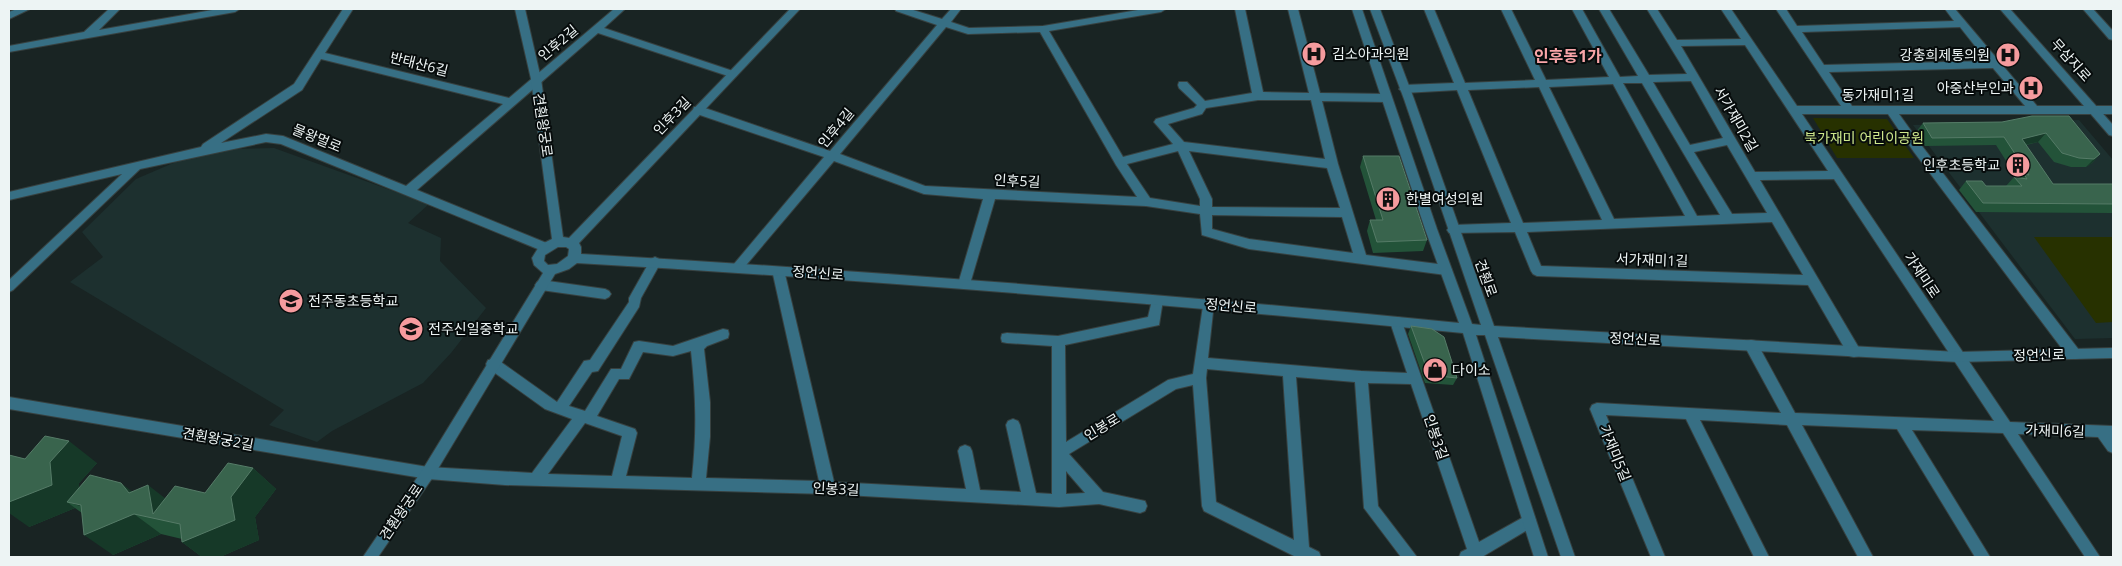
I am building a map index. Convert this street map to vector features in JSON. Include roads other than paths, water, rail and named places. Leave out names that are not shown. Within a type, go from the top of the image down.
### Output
[{"type":"street","points":[[9,16],[25,9]]},
{"type":"street","points":[[86,36],[115,9]]},
{"type":"street","points":[[9,49],[235,9]]},
{"type":"street","points":[[202,151],[298,87],[348,9]]},
{"type":"street","name":"견훤왕궁로","points":[[520,9],[536,79],[565,243]]},
{"type":"street","name":"인후2길","points":[[408,191],[536,79],[620,9]]},
{"type":"street","name":"인후3길","points":[[565,243],[698,110],[795,9]]},
{"type":"street","points":[[900,9],[968,31],[1043,30],[1161,9]]},
{"type":"street","name":"인후4길","points":[[738,267],[956,9]]},
{"type":"street","points":[[1240,9],[1258,96]]},
{"type":"street","points":[[1293,9],[1332,164],[1361,259]]},
{"type":"street","points":[[1357,9],[1386,98],[1468,329],[1541,557]]},
{"type":"street","name":"견훤로","points":[[1374,9],[1404,89],[1568,557]]},
{"type":"street","points":[[1506,9],[1610,223]]},
{"type":"street","points":[[1577,9],[1694,221]]},
{"type":"street","points":[[1605,9],[1728,218]]},
{"type":"street","name":"가재미로","points":[[1726,9],[2092,557]]},
{"type":"street","points":[[1780,9],[1848,110]]},
{"type":"street","points":[[1950,9],[2034,110]]},
{"type":"street","name":"무삼지로","points":[[2005,9],[2113,132]]},
{"type":"street","points":[[2088,9],[2113,37]]},
{"type":"street","name":"서가재미2길","points":[[1654,12],[1752,176]]},
{"type":"street","points":[[1432,14],[1462,87]]},
{"type":"street","points":[[1794,29],[1962,24]]},
{"type":"street","points":[[596,29],[732,74]]},
{"type":"street","points":[[1043,30],[1120,162],[1146,202]]},
{"type":"street","points":[[1674,43],[1748,42]]},
{"type":"street","name":"반태산6길","points":[[319,55],[511,102]]},
{"type":"street","name":"동가재미1길","points":[[1821,69],[1996,64]]},
{"type":"street","points":[[1404,89],[1694,77]]},
{"type":"street","points":[[1184,85],[1203,105]]},
{"type":"street","name":"서가재미1길","points":[[1462,87],[1537,271],[1813,280]]},
{"type":"street","points":[[1386,98],[1258,96],[1203,105],[1198,111],[1160,122],[1181,146],[1206,199],[1206,232],[1249,244],[1446,270]]},
{"type":"street","name":"인후5길","points":[[698,110],[924,190],[1146,202],[1206,211],[1348,213]]},
{"type":"street","name":"동가재미1길","points":[[1793,110],[2113,110]]},
{"type":"street","points":[[1891,110],[1918,149],[2074,354]]},
{"type":"street","name":"물왕멀로","points":[[9,196],[266,138],[283,140],[545,247]]},
{"type":"street","points":[[1688,149],[1731,140]]},
{"type":"street","points":[[1120,162],[1181,146],[1332,164]]},
{"type":"street","points":[[9,287],[136,167]]},
{"type":"street","points":[[1837,174],[1752,176],[1854,352]]},
{"type":"street","points":[[964,284],[990,195]]},
{"type":"street","points":[[1453,230],[1776,216]]},
{"type":"street","points":[[565,243],[576,250],[574,258],[566,266],[551,270],[545,269],[538,262],[538,257],[545,247],[565,243]]},
{"type":"street","name":"정언신로","points":[[574,258],[738,267],[1208,303],[1468,329],[1958,357],[2113,353]]},
{"type":"street","points":[[560,409],[589,366],[593,366],[636,303],[635,298],[655,262]]},
{"type":"street","name":"견훤왕궁로","points":[[370,557],[428,473],[551,270]]},
{"type":"street","name":"정언신로","points":[[778,270],[828,488]]},
{"type":"street","points":[[541,285],[605,294]]},
{"type":"street","points":[[1007,338],[1058,341],[1154,320],[1157,300]]},
{"type":"street","points":[[1208,303],[1199,378],[1208,506],[1308,555]]},
{"type":"street","name":"인봉3길","points":[[1396,322],[1471,555],[1529,521]]},
{"type":"street","points":[[535,480],[585,417],[616,373],[624,375],[639,346],[673,351],[723,334]]},
{"type":"street","points":[[1058,341],[1059,501]]},
{"type":"street","points":[[698,484],[703,437],[703,402],[697,348],[702,342]]},
{"type":"street","points":[[1751,345],[1866,557]]},
{"type":"street","points":[[1200,363],[1361,377],[1415,379]]},
{"type":"street","points":[[493,364],[550,405],[630,433],[617,482]]},
{"type":"street","points":[[1289,371],[1308,555]]},
{"type":"street","points":[[1361,377],[1371,508],[1410,557]]},
{"type":"street","name":"인봉로","points":[[1059,453],[1173,384],[1199,378]]},
{"type":"street","name":"견훤왕궁2길","points":[[9,403],[428,473]]},
{"type":"street","name":"가재미5길","points":[[1658,557],[1597,409],[2006,429]]},
{"type":"street","points":[[1691,415],[1762,557]]},
{"type":"street","points":[[1901,424],[1983,557]]},
{"type":"street","points":[[1013,425],[1030,500]]},
{"type":"street","name":"가재미6길","points":[[2006,429],[2108,432],[2113,447]]},
{"type":"street","points":[[966,451],[974,496]]},
{"type":"street","points":[[1059,453],[1099,498]]},
{"type":"street","name":"인봉3길","points":[[428,473],[535,480],[828,488],[1030,500],[1059,501],[1099,498],[1140,506]]},
{"type":"place","name":"김소아과의원","points":[[1314,54]]},
{"type":"place","name":"강충희제통의원","points":[[2008,55]]},
{"type":"place","name":"아중산부인과","points":[[2031,88]]},
{"type":"place","name":"인후초등학교","points":[[2018,165]]},
{"type":"place","name":"한별여성의원","points":[[1388,199]]},
{"type":"place","name":"전주동초등학교","points":[[291,301]]},
{"type":"place","name":"전주신일중학교","points":[[411,329]]},
{"type":"place","name":"다이소","points":[[1435,370]]},
{"type":"district","name":"인후동1가","points":[[1568,56]]},
{"type":"park label","name":"북가재미 어린이공원","points":[[1864,138]]}]
